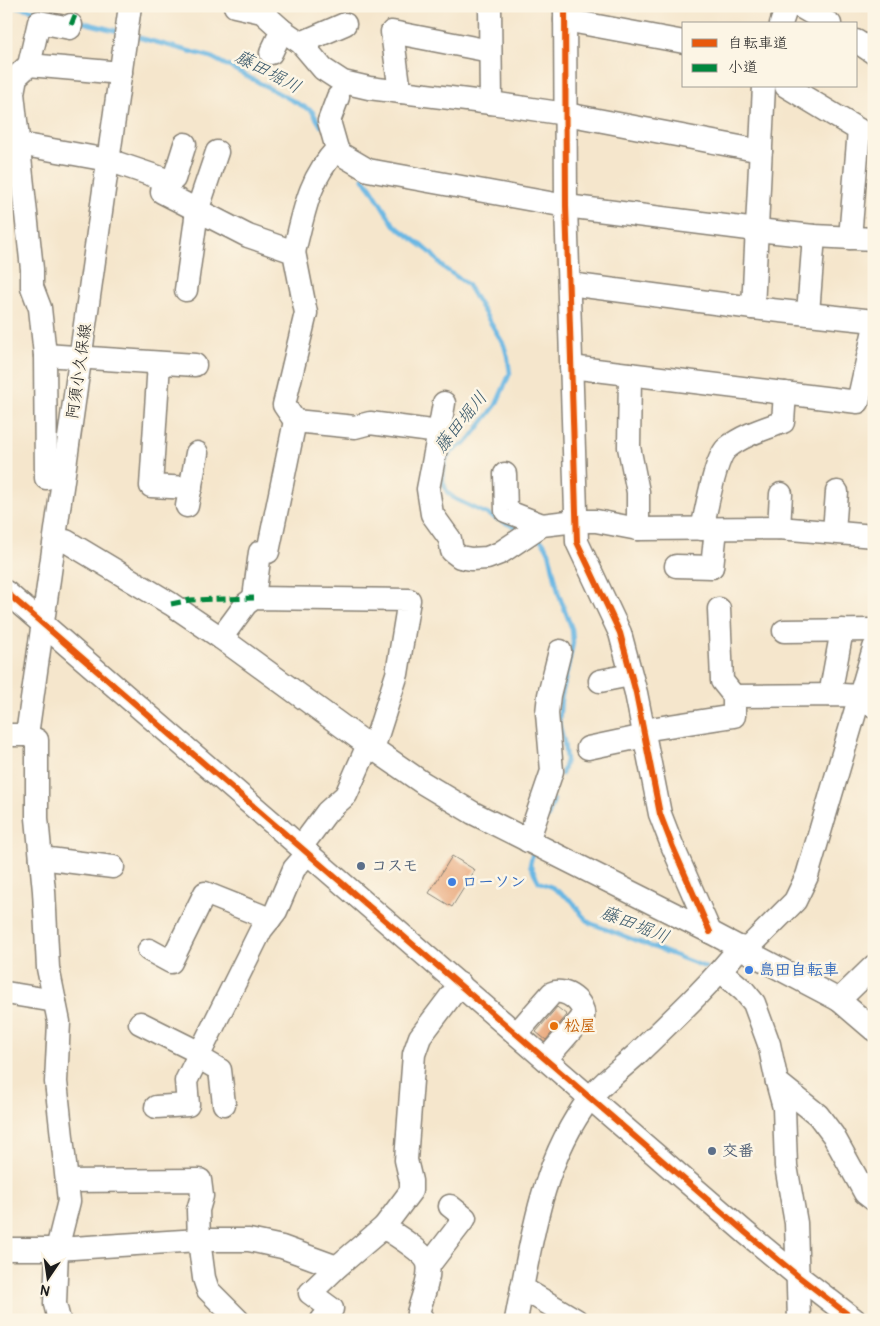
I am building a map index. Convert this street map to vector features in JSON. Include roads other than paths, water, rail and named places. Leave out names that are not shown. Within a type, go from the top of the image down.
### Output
[{"type":"street","points":[[235,6],[262,9],[282,30],[301,43],[323,69],[343,82],[368,88],[566,114],[761,151]]},
{"type":"street","points":[[490,6],[491,103]]},
{"type":"street","points":[[782,22],[787,6]]},
{"type":"street","points":[[799,6],[827,22]]},
{"type":"street","points":[[682,42],[565,13],[566,206],[571,367],[577,542],[620,633],[636,693],[660,814],[710,932]]},
{"type":"street","points":[[46,478],[45,355],[40,308],[32,287],[32,268],[15,147],[13,93],[16,76],[29,65],[39,22],[70,28],[75,15]]},
{"type":"street","name":"阿須小久保線","points":[[58,1320],[55,1304],[57,1249],[69,1201],[56,1082],[59,1022],[48,968],[41,858],[24,736],[128,24]]},
{"type":"street","points":[[301,43],[345,24]]},
{"type":"street","points":[[271,53],[282,30]]},
{"type":"street","points":[[400,92],[392,32],[490,51]]},
{"type":"street","points":[[858,42],[874,53]]},
{"type":"street","points":[[29,65],[121,74]]},
{"type":"street","points":[[753,308],[764,88]]},
{"type":"street","points":[[789,88],[859,130],[850,238]]},
{"type":"street","points":[[254,598],[260,552],[268,552],[295,421],[284,405],[306,313],[294,252],[311,187],[317,174],[333,153],[329,121],[338,96]]},
{"type":"street","points":[[15,147],[108,160],[164,179],[174,179],[185,144]]},
{"type":"street","points":[[186,290],[197,211],[217,152]]},
{"type":"street","points":[[333,153],[339,154],[368,170],[566,206],[757,230],[814,236],[874,239]]},
{"type":"street","points":[[164,179],[162,192],[248,236],[294,252]]},
{"type":"street","points":[[808,313],[814,236]]},
{"type":"street","points":[[569,284],[753,308],[874,321]]},
{"type":"street","points":[[571,367],[858,402],[874,330]]},
{"type":"street","points":[[45,355],[195,365]]},
{"type":"street","points":[[158,363],[151,486],[189,497],[197,453]]},
{"type":"street","points":[[630,374],[629,447],[638,492],[638,529]]},
{"type":"street","points":[[676,566],[712,567],[709,529],[719,459],[726,449],[756,431],[783,422],[785,394]]},
{"type":"street","points":[[444,403],[428,489],[432,514],[450,539],[452,550],[460,557],[471,559],[487,558],[500,553],[532,531],[576,521],[596,522],[638,529],[779,528],[874,536]]},
{"type":"street","points":[[295,421],[355,427],[370,423],[439,432]]},
{"type":"street","points":[[505,474],[506,511],[532,531]]},
{"type":"street","points":[[834,532],[837,492]]},
{"type":"street","points":[[779,528],[781,494]]},
{"type":"street","points":[[66,541],[171,604],[423,783],[473,813],[710,932],[839,1000],[874,1030]]},
{"type":"street","points":[[6,592],[798,1276],[855,1320]]},
{"type":"street","points":[[156,1107],[188,1105],[186,1081],[261,930],[276,911],[294,869],[327,812],[346,795],[370,747],[397,674],[409,600],[254,598],[246,604],[221,638]]},
{"type":"street","points":[[588,748],[644,733],[734,716],[734,696],[722,681],[719,609]]},
{"type":"street","points":[[830,695],[842,630]]},
{"type":"street","points":[[784,631],[874,630]]},
{"type":"street","points":[[516,1320],[542,1195],[553,1164],[572,1127],[591,1098],[704,990],[743,949],[795,901],[808,876],[866,701],[874,648]]},
{"type":"street","points":[[533,843],[552,771],[547,713],[549,695],[560,651]]},
{"type":"street","points":[[600,681],[630,676]]},
{"type":"street","points":[[734,696],[830,695],[866,701]]},
{"type":"street","points":[[41,858],[113,868]]},
{"type":"street","points":[[149,950],[171,962],[205,893],[270,919]]},
{"type":"street","points":[[839,1000],[874,966]]},
{"type":"street","points":[[721,971],[744,991],[754,1003],[769,1044],[784,1108],[786,1166],[796,1223],[799,1320]]},
{"type":"street","points":[[322,1320],[332,1309],[310,1293],[384,1227],[411,1191],[411,1181],[406,1160],[414,1054],[420,1036],[460,984]]},
{"type":"street","points":[[516,1033],[552,993],[558,990],[566,992],[583,1007],[583,1017],[546,1059]]},
{"type":"street","points":[[6,993],[55,1001]]},
{"type":"street","points":[[140,1023],[199,1055],[220,1070],[224,1104]]},
{"type":"street","points":[[777,1082],[818,1115],[833,1135],[865,1193],[874,1200]]},
{"type":"street","points":[[67,1181],[200,1172],[202,1196],[198,1210],[199,1240],[208,1290],[226,1316]]},
{"type":"street","points":[[429,1265],[465,1218],[450,1206]]},
{"type":"street","points":[[384,1227],[425,1257],[429,1265],[428,1277],[418,1313],[423,1320]]},
{"type":"street","points":[[6,1249],[57,1249],[199,1240],[249,1240],[282,1247],[337,1267]]},
{"type":"street","points":[[522,1288],[576,1320]]},
{"type":"waterway","name":"藤田堀川","points":[[14,6],[41,12]]},
{"type":"waterway","name":"藤田堀川","points":[[78,21],[121,32]]},
{"type":"waterway","name":"藤田堀川","points":[[133,36],[211,57],[312,111],[321,126]]},
{"type":"waterway","name":"藤田堀川","points":[[363,178],[394,225],[430,252],[444,268],[467,284],[504,345],[510,373],[496,405],[469,440],[452,452],[445,461],[443,481],[447,492],[455,499],[521,530]]},
{"type":"waterway","name":"藤田堀川","points":[[537,538],[543,542],[549,552],[559,595],[572,629],[573,643],[561,699],[559,723],[566,760],[562,774]]},
{"type":"waterway","name":"藤田堀川","points":[[548,817],[554,800]]},
{"type":"waterway","name":"藤田堀川","points":[[533,851],[530,865],[539,882],[552,887],[572,901],[590,923],[705,967]]},
{"type":"place","name":"コスモ","points":[[361,866]]},
{"type":"place","name":"ローソン","points":[[452,882]]},
{"type":"place","name":"島田自転車","points":[[749,970]]},
{"type":"place","name":"松屋","points":[[554,1026]]},
{"type":"place","name":"交番","points":[[712,1151]]}]
